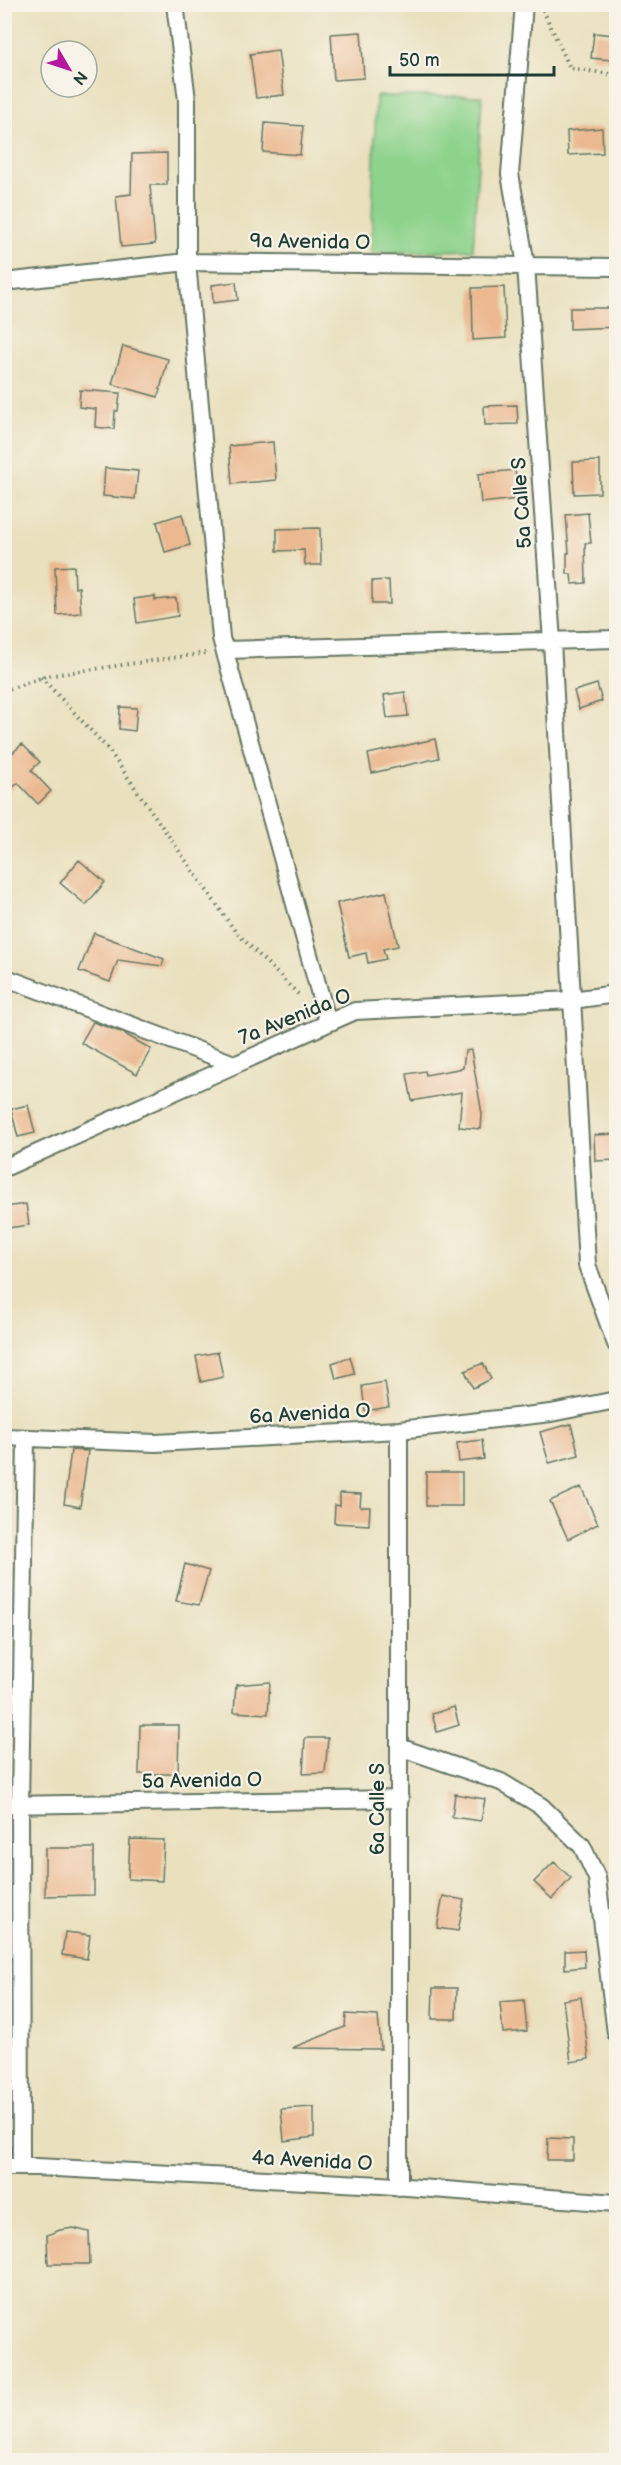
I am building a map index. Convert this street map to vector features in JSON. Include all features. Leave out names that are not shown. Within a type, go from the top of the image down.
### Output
[{"type":"street","points":[[175,4],[186,100],[187,262],[221,638],[328,1023]]},
{"type":"street","name":"5a Calle S","points":[[524,4],[510,174],[526,265],[552,642],[587,1265],[616,1344]]},
{"type":"street","name":"9a Avenida O","points":[[4,282],[187,262],[616,267]]},
{"type":"street","points":[[224,650],[616,639]]},
{"type":"street","name":"7a Avenida O","points":[[4,977],[234,1064],[355,1011],[572,1000],[616,994]]},
{"type":"street","points":[[4,1168],[234,1064]]},
{"type":"street","name":"6a Avenida O","points":[[4,1437],[156,1443],[399,1430],[551,1413],[616,1400]]},
{"type":"street","name":"6a Calle S","points":[[399,1430],[399,2187]]},
{"type":"street","points":[[13,2167],[12,1805],[26,1438]]},
{"type":"street","points":[[399,1747],[501,1782],[541,1806],[582,1846],[597,1878],[616,2032]]},
{"type":"street","name":"5a Avenida O","points":[[12,1805],[400,1799]]},
{"type":"street","name":"4a Avenida O","points":[[13,2167],[399,2187],[616,2203]]},
{"type":"path","points":[[540,4],[570,68],[616,75]]},
{"type":"path","points":[[4,691],[41,677],[224,650]]},
{"type":"path","points":[[41,677],[108,749],[235,932],[303,998]]},
{"type":"green space","points":[[376,96],[482,96],[473,250],[371,253]]},
{"type":"building","points":[[361,32],[364,78],[334,80],[331,34]]},
{"type":"building","points":[[594,33],[614,35],[611,60],[591,58]]},
{"type":"building","points":[[278,50],[284,95],[256,98],[250,54]]},
{"type":"building","points":[[265,123],[303,126],[300,155],[263,152]]},
{"type":"building","points":[[602,128],[603,153],[568,155],[567,131]]},
{"type":"building","points":[[167,153],[167,185],[150,185],[155,244],[121,247],[116,196],[131,194],[132,154]]},
{"type":"building","points":[[236,282],[238,300],[213,303],[212,285]]},
{"type":"building","points":[[504,287],[506,338],[473,340],[472,288]]},
{"type":"building","points":[[570,308],[616,308],[616,327],[570,329]]},
{"type":"building","points":[[123,346],[168,359],[158,397],[112,384]]},
{"type":"building","points":[[80,390],[120,393],[118,411],[115,411],[114,429],[95,427],[96,409],[79,407]]},
{"type":"building","points":[[517,405],[518,424],[485,425],[484,406]]},
{"type":"building","points":[[273,442],[276,480],[232,484],[229,446]]},
{"type":"building","points":[[600,461],[600,493],[574,494],[573,462]]},
{"type":"building","points":[[105,468],[138,471],[135,499],[103,496]]},
{"type":"building","points":[[515,470],[518,499],[481,503],[478,474]]},
{"type":"building","points":[[588,513],[591,543],[585,543],[586,583],[572,584],[571,574],[567,574],[567,553],[569,553],[566,515]]},
{"type":"building","points":[[182,514],[190,545],[165,552],[157,522]]},
{"type":"building","points":[[320,528],[321,565],[305,565],[304,550],[277,551],[277,529]]},
{"type":"building","points":[[74,566],[75,588],[79,587],[81,613],[57,615],[55,567]]},
{"type":"building","points":[[389,580],[390,604],[372,604],[372,581]]},
{"type":"building","points":[[155,596],[155,600],[176,598],[178,616],[137,623],[134,599]]},
{"type":"building","points":[[597,684],[602,701],[579,709],[574,691]]},
{"type":"building","points":[[405,692],[408,716],[387,718],[384,695]]},
{"type":"building","points":[[120,707],[137,708],[135,731],[119,729]]},
{"type":"building","points":[[435,739],[439,758],[372,773],[368,754]]},
{"type":"building","points":[[22,744],[40,762],[31,770],[51,791],[38,804],[18,783],[4,795],[4,761]]},
{"type":"building","points":[[79,860],[105,882],[86,905],[60,883]]},
{"type":"building","points":[[386,892],[398,946],[383,949],[386,959],[368,963],[366,953],[349,957],[337,903]]},
{"type":"building","points":[[94,933],[164,959],[162,966],[118,960],[110,982],[79,971]]},
{"type":"building","points":[[93,1022],[123,1033],[151,1049],[137,1074],[81,1043]]},
{"type":"building","points":[[471,1050],[482,1114],[481,1129],[459,1127],[462,1092],[412,1101],[407,1074],[425,1071],[426,1075],[463,1068],[465,1051]]},
{"type":"building","points":[[28,1105],[35,1133],[18,1137],[11,1109]]},
{"type":"building","points":[[616,1134],[616,1160],[595,1161],[594,1135]]},
{"type":"building","points":[[26,1204],[29,1225],[8,1228],[5,1207]]},
{"type":"building","points":[[218,1352],[223,1377],[201,1382],[196,1356]]},
{"type":"building","points":[[350,1357],[355,1374],[336,1379],[332,1363]]},
{"type":"building","points":[[483,1363],[491,1379],[473,1388],[465,1371]]},
{"type":"building","points":[[385,1382],[389,1407],[365,1411],[362,1386]]},
{"type":"building","points":[[571,1424],[579,1455],[549,1463],[540,1432]]},
{"type":"building","points":[[482,1440],[484,1459],[459,1462],[457,1443]]},
{"type":"building","points":[[71,1450],[88,1451],[80,1507],[64,1504]]},
{"type":"building","points":[[426,1472],[462,1472],[462,1506],[426,1506]]},
{"type":"building","points":[[581,1487],[598,1524],[568,1539],[550,1501]]},
{"type":"building","points":[[340,1493],[361,1494],[360,1507],[370,1507],[369,1525],[334,1523],[335,1505],[340,1506]]},
{"type":"building","points":[[185,1564],[209,1571],[199,1605],[176,1601]]},
{"type":"building","points":[[270,1682],[268,1714],[234,1712],[236,1685]]},
{"type":"building","points":[[454,1707],[459,1725],[437,1732],[432,1714]]},
{"type":"building","points":[[140,1725],[179,1725],[178,1774],[139,1774]]},
{"type":"building","points":[[305,1738],[328,1738],[325,1773],[303,1774]]},
{"type":"building","points":[[455,1794],[485,1799],[481,1821],[452,1817]]},
{"type":"building","points":[[130,1839],[164,1840],[162,1881],[128,1879]]},
{"type":"building","points":[[45,1848],[94,1848],[94,1895],[45,1896]]},
{"type":"building","points":[[554,1862],[571,1878],[552,1899],[534,1882]]},
{"type":"building","points":[[443,1896],[464,1900],[458,1931],[437,1928]]},
{"type":"building","points":[[65,1932],[90,1935],[87,1959],[62,1955]]},
{"type":"building","points":[[584,1950],[585,1967],[565,1969],[565,1951]]},
{"type":"building","points":[[433,1988],[457,1988],[456,2019],[432,2019]]},
{"type":"building","points":[[581,1997],[589,2059],[571,2062],[563,2000]]},
{"type":"building","points":[[524,2000],[527,2031],[503,2033],[500,2002]]},
{"type":"building","points":[[346,2014],[378,2016],[381,2049],[292,2048],[345,2027]]},
{"type":"building","points":[[314,2107],[314,2137],[284,2141],[281,2109]]},
{"type":"building","points":[[548,2138],[573,2139],[573,2160],[547,2160]]},
{"type":"building","points":[[73,2228],[89,2232],[90,2264],[48,2264],[47,2235]]}]
